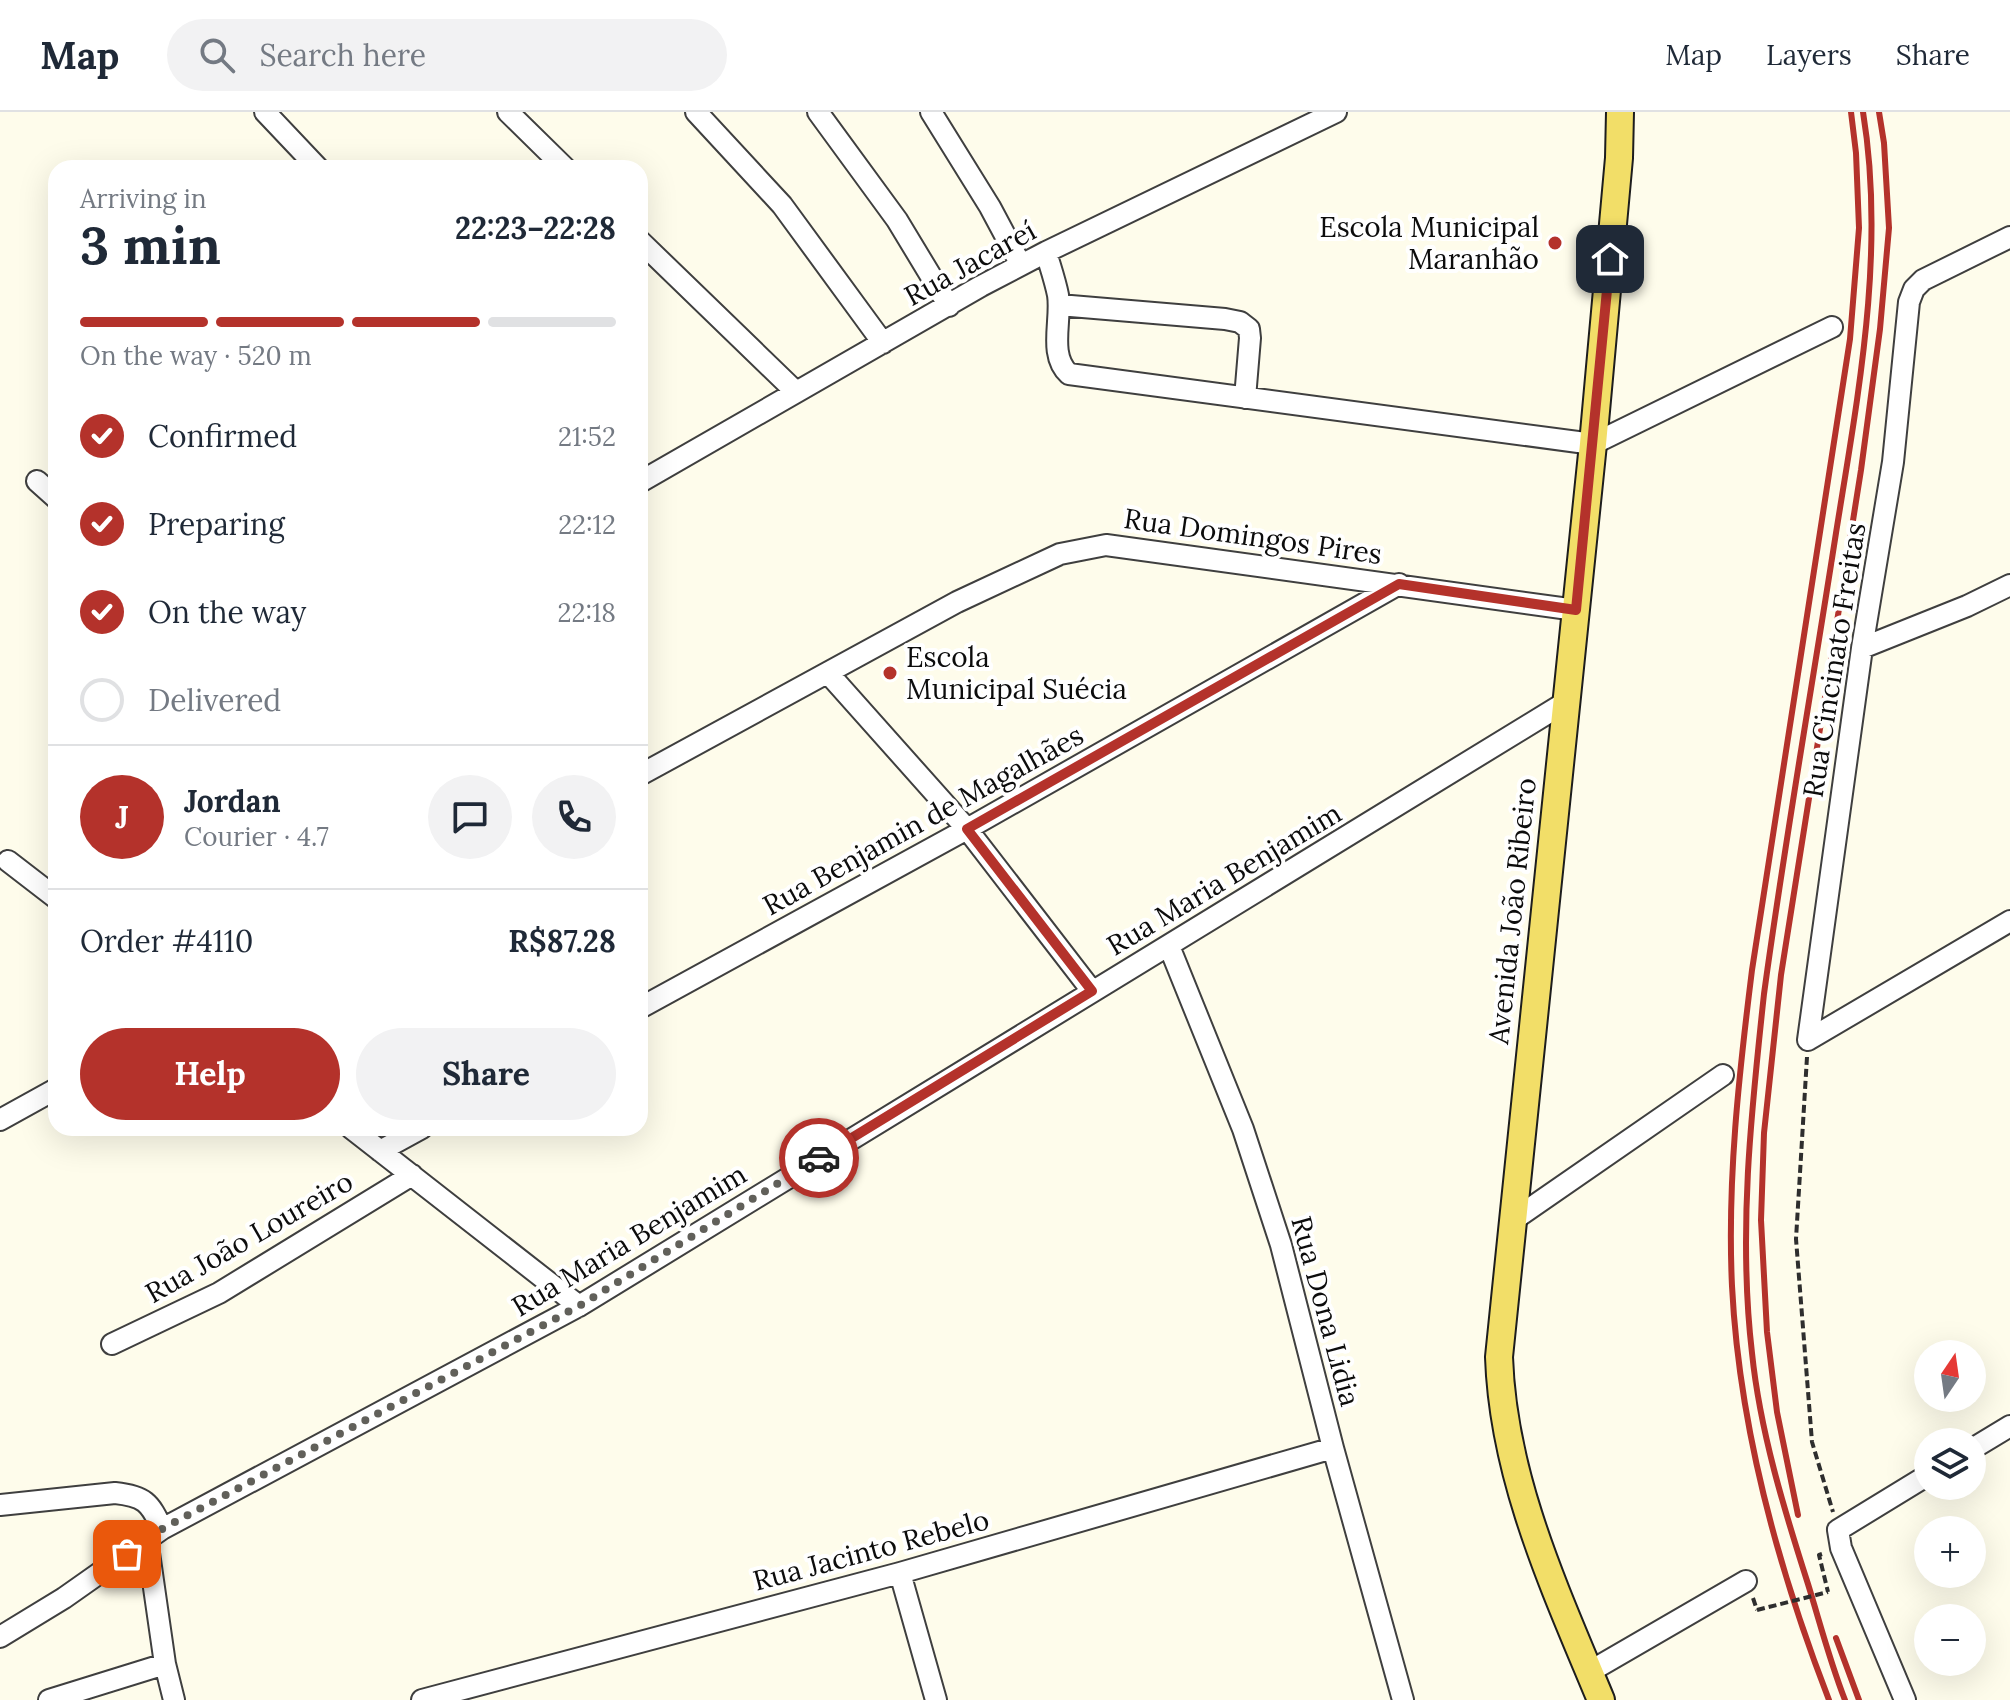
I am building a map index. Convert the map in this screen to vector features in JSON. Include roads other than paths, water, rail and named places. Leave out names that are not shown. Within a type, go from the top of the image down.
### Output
[{"type":"main road","name":"Avenida João Ribeiro","points":[[1601,1700],[1526,1511],[1504,1419],[1500,1391],[1500,1330],[1593,444],[1619,158],[1620,112]]},
{"type":"street","points":[[265,112],[310,160]]},
{"type":"street","points":[[508,112],[557,160]]},
{"type":"street","points":[[696,112],[782,205],[883,343]]},
{"type":"street","points":[[818,112],[897,220],[949,306]]},
{"type":"street","points":[[931,112],[990,207],[1021,265]]},
{"type":"street","name":"Rua Jacareí","points":[[648,477],[1021,265],[1336,112]]},
{"type":"street","name":"Rua Cincinato Freitas","points":[[2010,237],[1936,273],[1914,289],[1906,317],[1893,462],[1862,648],[1808,1040],[2010,921]]},
{"type":"street","points":[[648,249],[796,392]]},
{"type":"street","points":[[1046,252],[1059,305],[1057,354],[1061,367],[1069,374],[1593,444],[1832,327]]},
{"type":"street","points":[[1059,305],[1240,322],[1249,329],[1250,338],[1245,398]]},
{"type":"street","points":[[37,481],[48,491]]},
{"type":"street","name":"Rua Domingos Pires","points":[[648,771],[957,602],[1060,554],[1106,545],[1576,610]]},
{"type":"street","name":"Rua Benjamin de Magalhães","points":[[648,1004],[967,829],[1399,584]]},
{"type":"street","points":[[1862,648],[1967,606],[2010,585]]},
{"type":"street","points":[[828,673],[967,829],[1092,991]]},
{"type":"street","name":"Rua Maria Benjamim","points":[[0,1637],[64,1598],[154,1534],[579,1306],[1566,702]]},
{"type":"street","points":[[8,861],[48,892]]},
{"type":"street","name":"Rua Dona Lidia","points":[[1169,946],[1261,1179],[1403,1700]]},
{"type":"street","points":[[1512,1221],[1723,1075]]},
{"type":"street","points":[[0,1120],[48,1093]]},
{"type":"street","points":[[361,1136],[579,1306]]},
{"type":"street","points":[[380,1151],[407,1136]]},
{"type":"street","name":"Rua João Loureiro","points":[[112,1344],[219,1293],[412,1175]]},
{"type":"street","points":[[1986,1441],[2010,1426]]},
{"type":"street","name":"Rua Jacinto Rebelo","points":[[422,1700],[900,1573],[1333,1448]]},
{"type":"street","points":[[1905,1700],[1841,1548],[1838,1530],[1914,1484]]},
{"type":"street","points":[[0,1505],[115,1493],[131,1495],[152,1508],[165,1664],[174,1700]]},
{"type":"street","points":[[900,1573],[936,1700]]},
{"type":"street","points":[[1589,1672],[1746,1581]]},
{"type":"street","points":[[49,1700],[165,1664]]},
{"type":"railway","points":[[1829,1700],[1778,1549],[1753,1444],[1736,1338],[1731,1207],[1739,1088],[1752,970],[1850,339],[1859,228],[1851,112]]},
{"type":"railway","points":[[1845,1700],[1767,1441],[1752,1353],[1746,1218],[1764,994],[1853,429],[1866,323],[1872,217],[1863,112]]},
{"type":"railway","points":[[1798,1515],[1777,1412],[1767,1332],[1761,1220],[1764,1133],[1781,975],[1861,470],[1880,329],[1889,228],[1879,112]]},
{"type":"railway","points":[[1836,1638],[1859,1700]]},
{"type":"place","name":"Escola Municipal Maranhão","points":[[1555,243]]},
{"type":"place","name":"Escola Municipal Suécia","points":[[890,673]]}]
